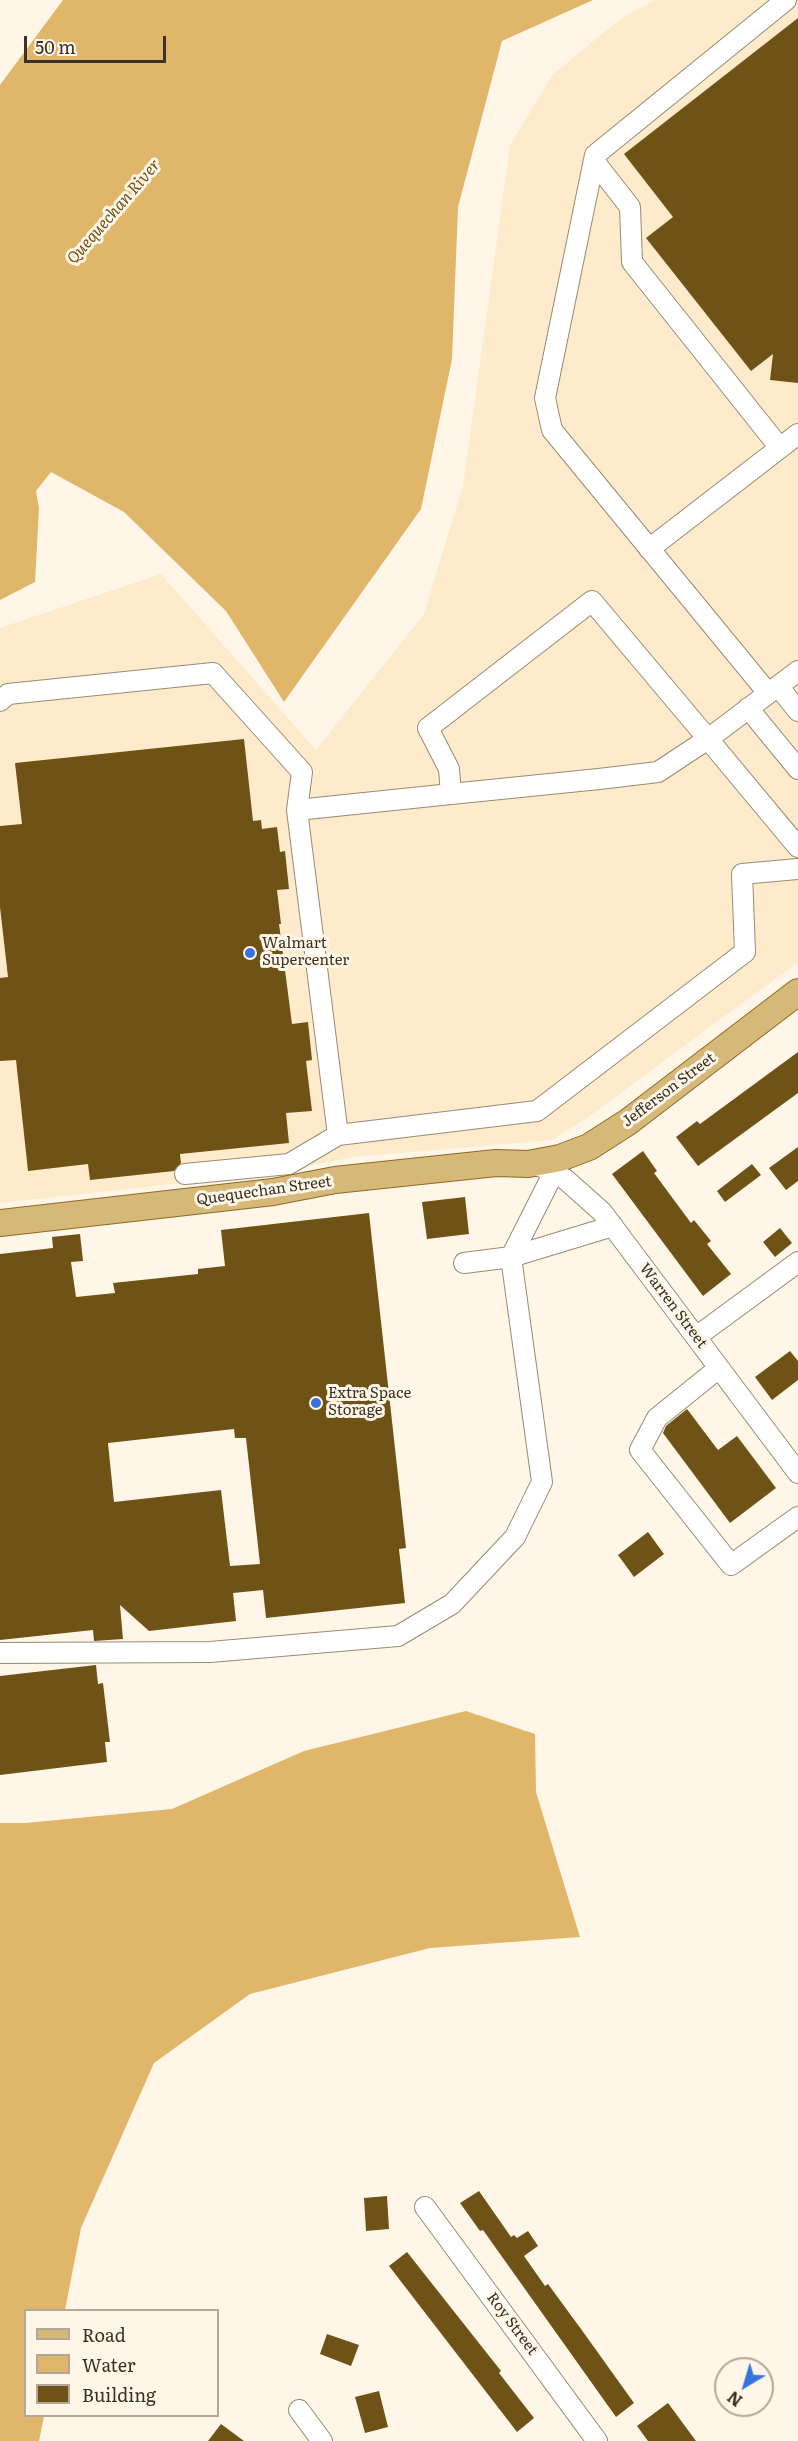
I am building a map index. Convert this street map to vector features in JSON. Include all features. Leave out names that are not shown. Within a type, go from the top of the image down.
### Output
[{"type":"main road","name":"Jefferson Street","points":[[528,1164],[576,1154],[602,1140],[641,1113],[798,992]]},
{"type":"main road","name":"Quequechan Street","points":[[0,1223],[273,1192],[335,1180],[496,1163],[528,1164]]},
{"type":"street","points":[[786,0],[595,155],[545,398],[552,430],[649,549],[773,689],[798,711]]},
{"type":"street","points":[[594,161],[630,207],[632,262],[780,448]]},
{"type":"street","points":[[649,549],[798,434]]},
{"type":"street","points":[[451,794],[449,769],[428,728],[592,601],[798,847]]},
{"type":"street","points":[[297,810],[658,772],[708,739],[798,670]]},
{"type":"street","points":[[0,701],[8,694],[213,673],[302,772],[297,810],[338,1135]]},
{"type":"street","points":[[748,708],[798,769]]},
{"type":"street","points":[[185,1174],[289,1164],[338,1135],[537,1111],[745,952],[742,874],[798,869]]},
{"type":"street","name":"Warren Street","points":[[528,1164],[554,1172],[585,1195],[613,1226],[798,1473]]},
{"type":"street","points":[[0,1653],[210,1652],[398,1636],[452,1604],[515,1537],[542,1482],[511,1257],[554,1172]]},
{"type":"street","points":[[464,1263],[511,1257],[613,1226]]},
{"type":"street","points":[[696,1337],[798,1262]]},
{"type":"street","points":[[719,1368],[657,1418],[640,1450],[731,1565],[798,1517]]},
{"type":"street","name":"Roy Street","points":[[425,2207],[597,2441]]},
{"type":"street","points":[[299,2410],[322,2441]]},
{"type":"shaded area","points":[[655,0],[798,0],[798,962],[587,1118],[552,1140],[353,1157],[273,1173],[0,1203],[0,628],[161,574],[316,750],[424,614],[463,486],[510,145],[553,74],[623,17]]},
{"type":"water","name":"Quequechan River","points":[[63,0],[593,0],[502,41],[458,207],[452,359],[421,509],[284,702],[226,611],[124,512],[51,472],[36,491],[39,508],[35,582],[0,600],[0,85]]},
{"type":"water","points":[[466,1711],[535,1734],[536,1792],[580,1937],[430,1948],[250,1994],[154,2063],[81,2228],[65,2309],[24,2309],[24,2417],[44,2417],[39,2441],[0,2441],[0,1823],[26,1823],[172,1809],[304,1751]]},
{"type":"building","points":[[798,18],[798,383],[770,380],[773,354],[751,371],[646,238],[673,217],[624,154]]},
{"type":"building","points":[[244,739],[253,821],[261,820],[262,829],[277,827],[280,852],[285,851],[289,889],[277,890],[281,924],[279,924],[292,1024],[308,1022],[312,1060],[306,1061],[312,1111],[286,1113],[289,1143],[180,1154],[181,1163],[174,1171],[90,1180],[88,1164],[28,1171],[16,1060],[0,1061],[0,978],[8,977],[0,907],[0,826],[22,824],[15,763]]},
{"type":"building","points":[[798,1052],[798,1093],[698,1166],[676,1137],[697,1121],[700,1124]]},
{"type":"building","points":[[798,1147],[798,1181],[786,1190],[769,1168]]},
{"type":"building","points":[[643,1151],[657,1171],[654,1173],[691,1223],[694,1220],[711,1241],[707,1244],[731,1274],[703,1296],[612,1174]]},
{"type":"building","points":[[752,1164],[761,1175],[725,1202],[717,1191]]},
{"type":"building","points":[[465,1197],[469,1234],[427,1239],[422,1202]]},
{"type":"building","points":[[369,1213],[406,1548],[399,1549],[405,1603],[266,1618],[263,1590],[233,1593],[236,1621],[149,1631],[120,1605],[123,1639],[94,1641],[93,1630],[0,1640],[0,1254],[53,1248],[52,1237],[80,1234],[83,1261],[71,1262],[76,1297],[115,1293],[113,1283],[198,1274],[198,1269],[225,1266],[221,1230]],"holes":[[[234,1429],[235,1438],[246,1438],[260,1564],[230,1566],[221,1490],[114,1502],[108,1443]]]},
{"type":"building","points":[[780,1228],[792,1243],[775,1257],[763,1242]]},
{"type":"building","points":[[790,1351],[798,1361],[798,1380],[772,1400],[755,1377]]},
{"type":"building","points":[[687,1409],[718,1450],[737,1436],[776,1488],[730,1523],[663,1433],[666,1426]]},
{"type":"building","points":[[648,1532],[664,1554],[634,1577],[618,1555]]},
{"type":"building","points":[[96,1665],[98,1684],[103,1683],[110,1742],[105,1742],[107,1762],[0,1775],[0,1676]]},
{"type":"building","points":[[479,2191],[511,2237],[514,2235],[517,2238],[528,2231],[538,2246],[524,2256],[545,2286],[548,2284],[634,2403],[616,2417],[483,2230],[480,2231],[460,2203]]},
{"type":"building","points":[[387,2196],[389,2229],[366,2231],[364,2198]]},
{"type":"building","points":[[407,2252],[501,2371],[499,2373],[534,2418],[517,2432],[389,2266]]},
{"type":"building","points":[[327,2334],[359,2345],[351,2366],[320,2354]]},
{"type":"building","points":[[379,2391],[388,2427],[365,2433],[355,2397]]},
{"type":"building","points":[[668,2403],[696,2441],[648,2441],[637,2426]]},
{"type":"building","points":[[221,2424],[244,2441],[208,2441]]},
{"type":"place","name":"Walmart Supercenter","points":[[250,953]]},
{"type":"place","name":"Extra Space Storage","points":[[316,1403]]}]
